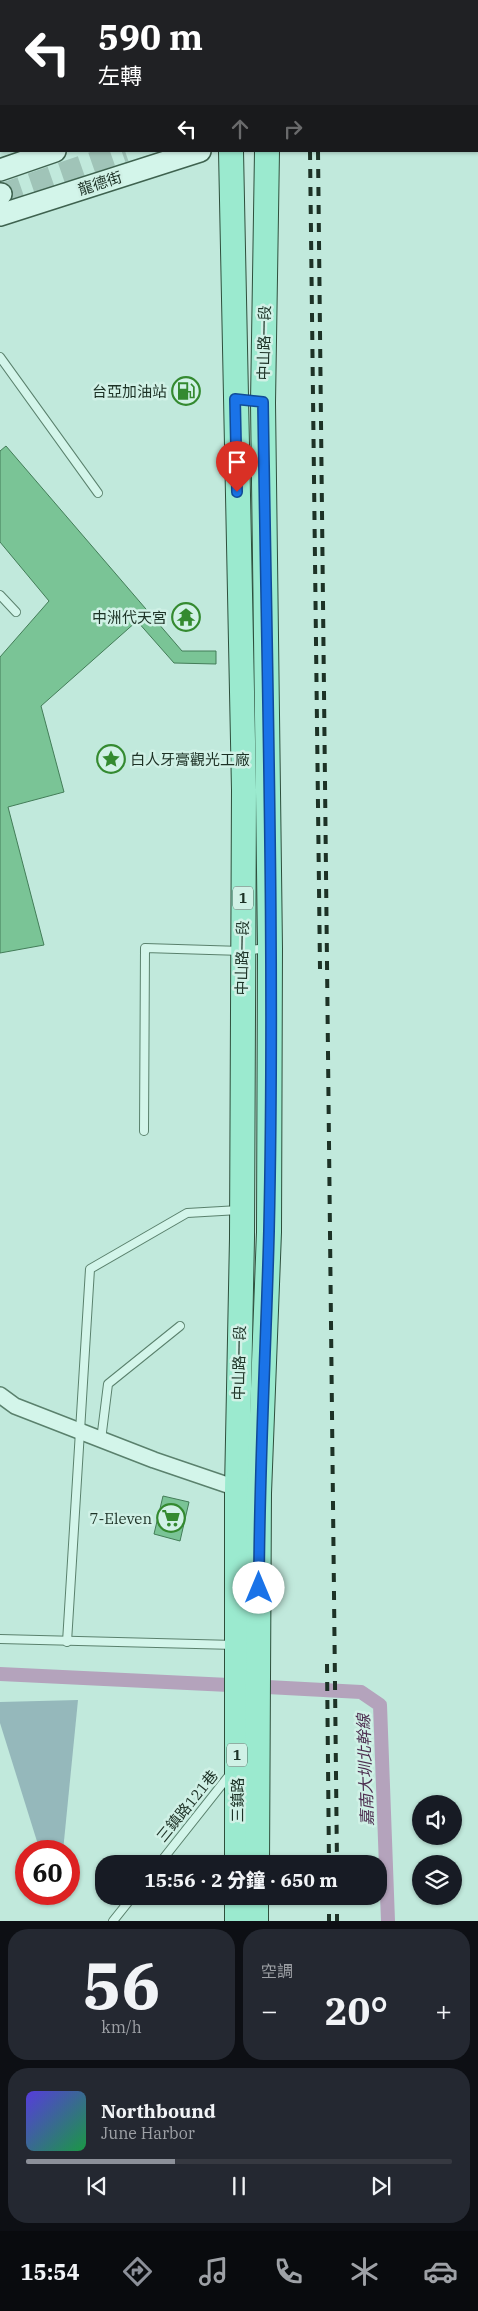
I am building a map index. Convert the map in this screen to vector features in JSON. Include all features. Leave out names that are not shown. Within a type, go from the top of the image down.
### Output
[{"type":"main road","points":[[1,168],[52,152]]},
{"type":"main road","name":"龍德街","points":[[0,201],[196,152]]},
{"type":"main road","name":"中山路一段","points":[[231,152],[244,790],[242,1210],[248,1492],[248,1645]]},
{"type":"main road","name":"中山路一段","points":[[248,1492],[269,1232],[270,948],[263,402],[266,152]]},
{"type":"main road","points":[[235,399],[263,402]]},
{"type":"main road","name":"三鎮路","points":[[237,1855],[237,1766],[248,1645]]},
{"type":"main road","name":"三鎮路","points":[[248,1645],[257,1855]]},
{"type":"main road","points":[[237,1905],[237,1921]]},
{"type":"main road","points":[[256,1905],[256,1921]]},
{"type":"street","points":[[0,1396],[15,1406],[101,1440],[248,1492]]},
{"type":"lane","points":[[0,357],[98,493]]},
{"type":"lane","points":[[0,595],[16,612]]},
{"type":"lane","points":[[144,1130],[145,948],[242,951],[270,948]]},
{"type":"lane","points":[[67,1642],[90,1269],[187,1213],[242,1210]]},
{"type":"lane","points":[[101,1440],[108,1384],[180,1326]]},
{"type":"lane","points":[[0,1639],[248,1645]]},
{"type":"lane","name":"三鎮路121巷","points":[[166,1855],[237,1766]]},
{"type":"lane","points":[[113,1921],[126,1905]]},
{"type":"shaded area","points":[[78,1700],[64,1840],[37,1840],[0,1723],[0,1702]]},
{"type":"building","points":[[6,446],[182,651],[216,651],[216,664],[174,663],[137,621],[41,706],[64,792],[8,807],[44,945],[0,953],[0,657],[49,601],[0,542],[0,451]]},
{"type":"building","name":"7-Eleven","points":[[163,1496],[189,1502],[180,1541],[154,1534]]},
{"type":"waterway","name":"嘉南大圳北幹線","points":[[0,1674],[229,1685]]},
{"type":"waterway","name":"嘉南大圳北幹線","points":[[267,1687],[361,1692],[380,1705],[388,1921]]},
{"type":"tunnel","points":[[1,194],[122,152]]},
{"type":"railway","points":[[310,152],[320,969]]},
{"type":"railway","points":[[318,152],[337,1855]]},
{"type":"railway","points":[[327,1664],[329,1855]]},
{"type":"railway","points":[[329,1905],[329,1921]]},
{"type":"railway","points":[[337,1905],[337,1921]]},
{"type":"place","name":"台亞加油站","points":[[186,391]]},
{"type":"place","name":"中洲代天宮","points":[[186,617]]},
{"type":"place","name":"白人牙膏觀光工廠","points":[[111,759]]},
{"type":"place","name":"7-Eleven","points":[[171,1518]]},
{"type":"route","points":[[237,492],[235,399],[263,402],[270,871],[269,1232],[259,1493],[259,1588]]}]
